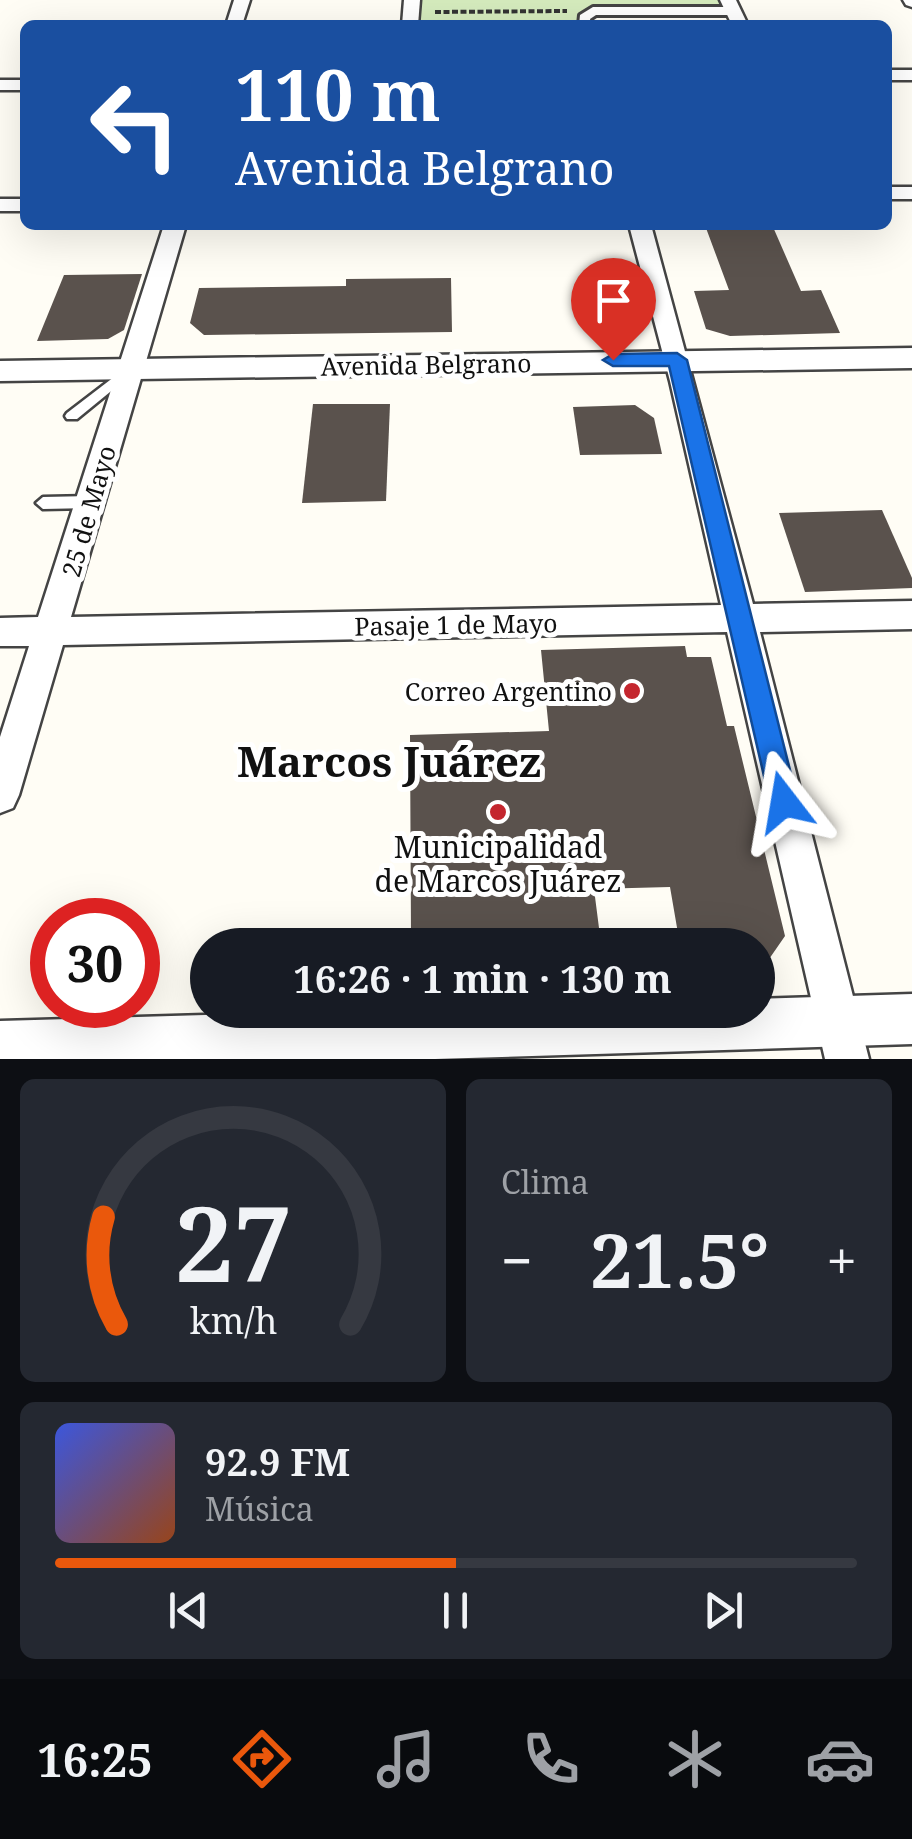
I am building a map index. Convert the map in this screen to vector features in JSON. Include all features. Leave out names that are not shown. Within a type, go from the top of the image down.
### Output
[{"type":"street","points":[[584,20],[594,12],[734,12]]},
{"type":"street","name":"25 de Mayo","points":[[0,796],[173,230]]},
{"type":"street","points":[[641,230],[677,360],[842,1040]]},
{"type":"street","name":"Avenida Belgrano","points":[[0,372],[912,358]]},
{"type":"street","name":"Pasaje 1 de Mayo","points":[[0,632],[912,615]]},
{"type":"street","points":[[0,1047],[842,1040],[912,1019]]},
{"type":"lane","points":[[72,416],[130,369]]},
{"type":"lane","points":[[43,503],[90,502]]},
{"type":"path","points":[[411,12],[594,12]]},
{"type":"green space","points":[[413,0],[724,0],[729,10],[593,11],[587,20],[412,20]]},
{"type":"green space","points":[[597,300],[632,300],[637,321],[625,331],[604,331]]},
{"type":"building","points":[[707,230],[774,230],[801,291],[821,290],[840,333],[730,336],[706,329],[694,291],[729,290]]},
{"type":"building","points":[[142,274],[124,330],[108,339],[37,341],[64,275]]},
{"type":"building","points":[[451,278],[452,332],[204,335],[190,323],[199,288],[346,286],[346,279]]},
{"type":"building","points":[[313,404],[390,404],[386,501],[302,503]]},
{"type":"building","points":[[635,405],[654,418],[662,454],[580,455],[573,407]]},
{"type":"building","points":[[882,510],[912,578],[912,588],[805,592],[779,513]]},
{"type":"building","points":[[685,646],[687,657],[711,657],[727,726],[734,726],[785,936],[775,950],[775,928],[677,928],[670,887],[594,889],[599,928],[411,928],[410,735],[549,731],[541,650]]},
{"type":"place","name":"Correo Argentino","points":[[632,691]]},
{"type":"place","name":"Municipalidad de Marcos Juárez","points":[[498,812]]},
{"type":"district","name":"Marcos Juárez","points":[[389,760]]},
{"type":"route","points":[[613,360],[677,360],[784,802]]}]
